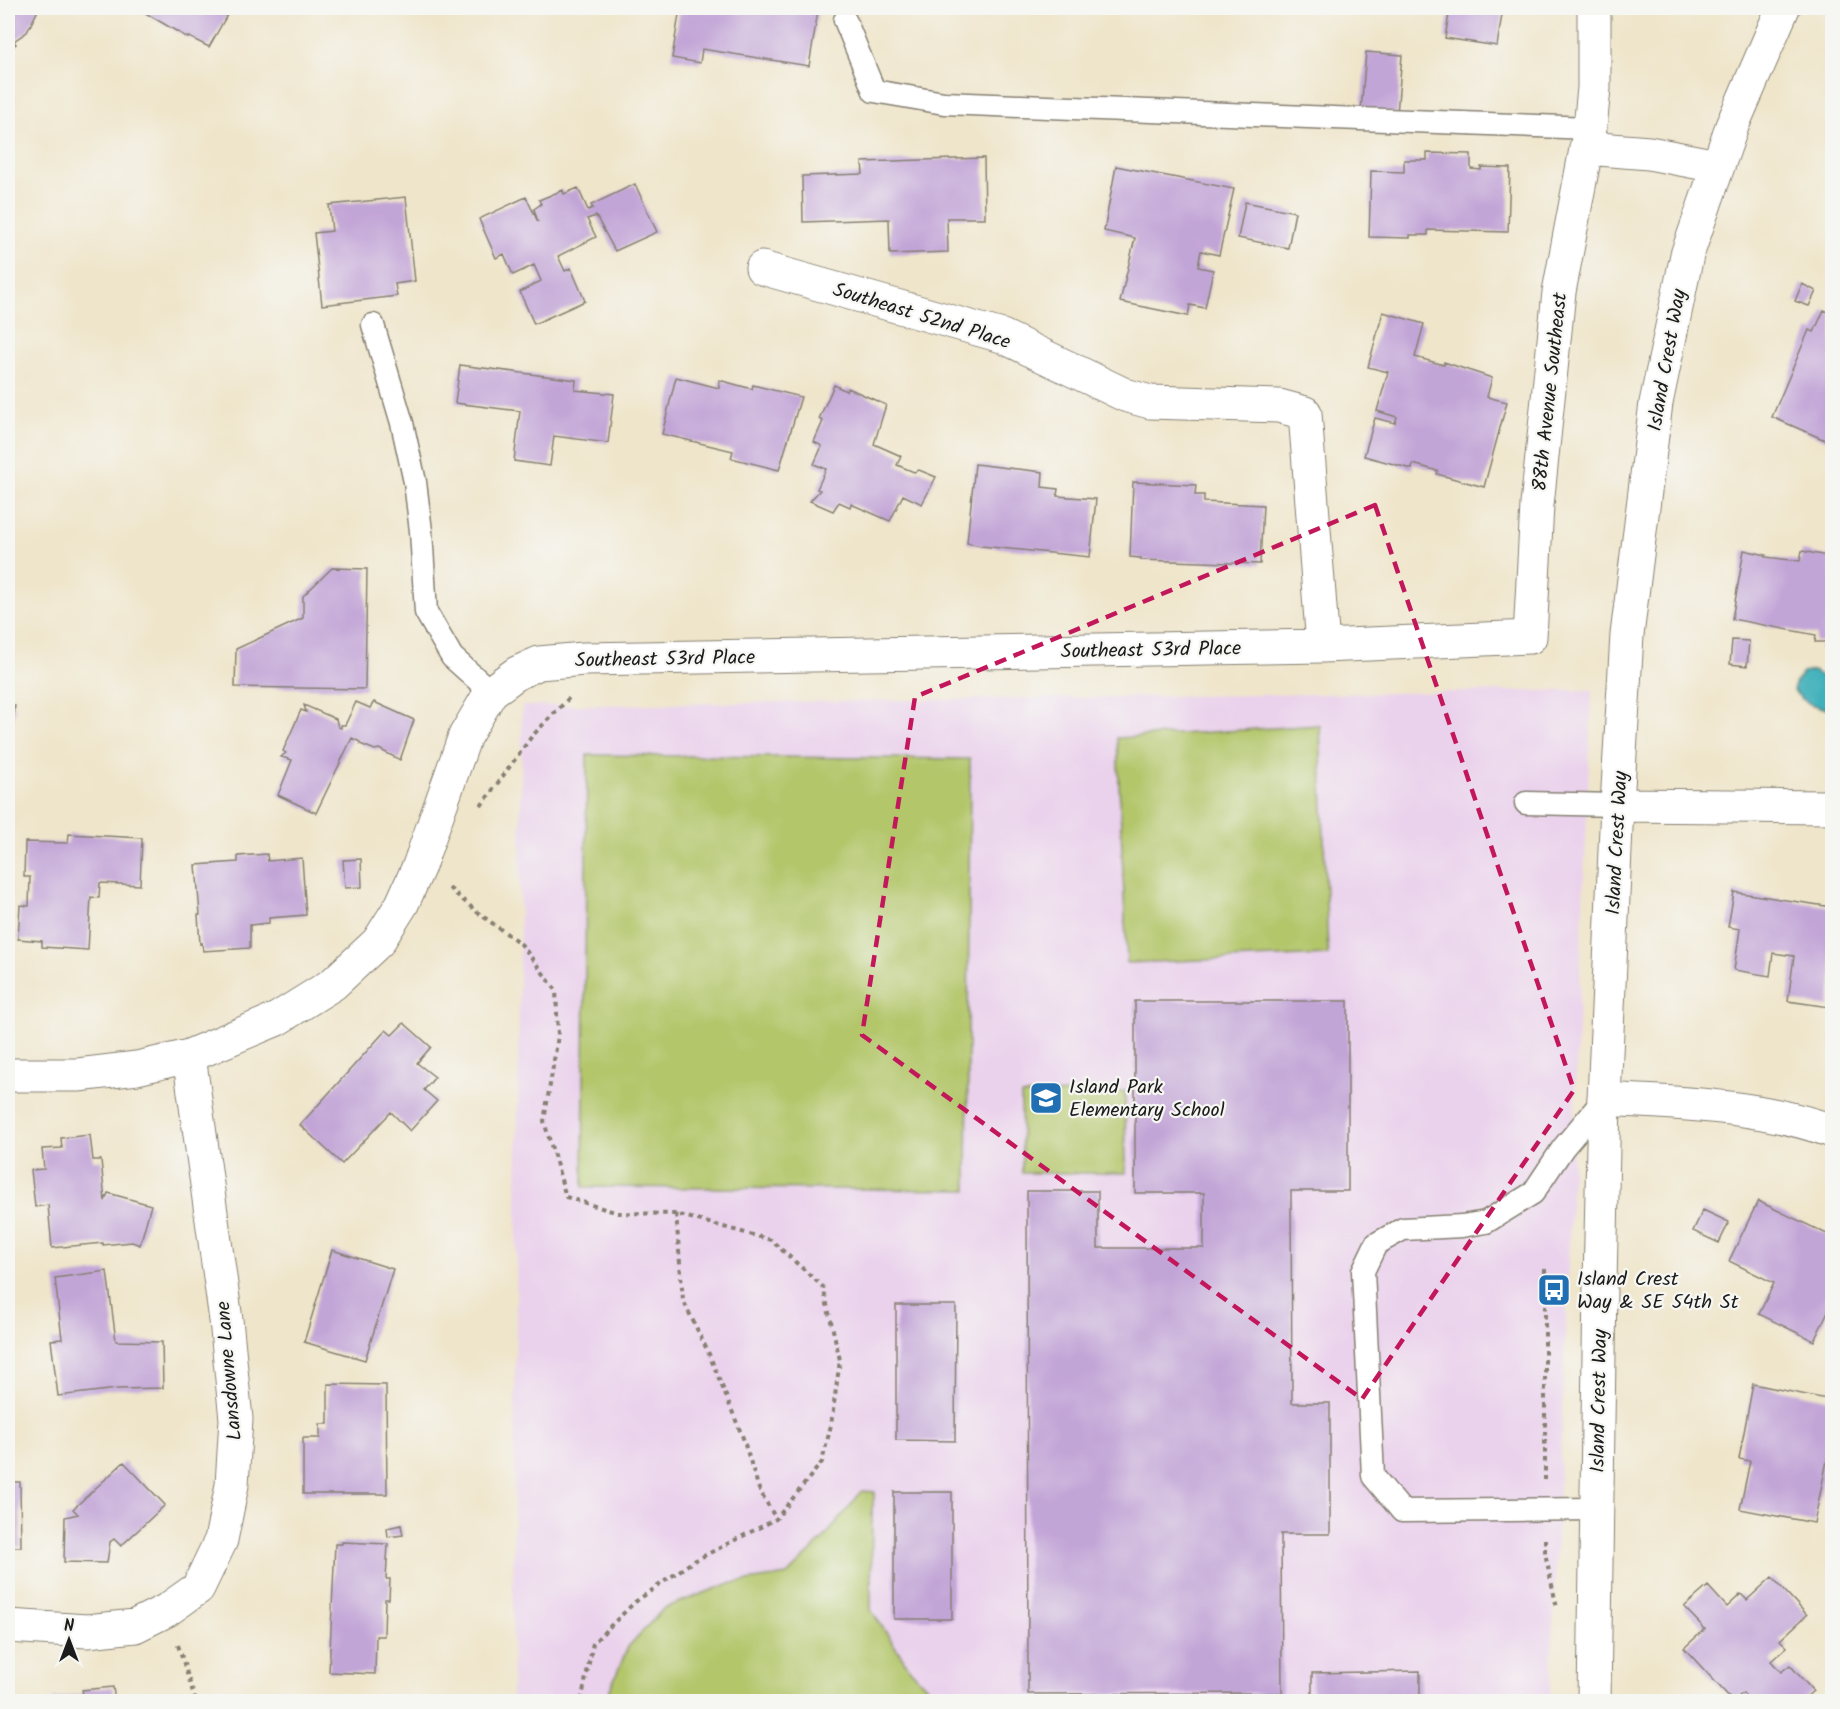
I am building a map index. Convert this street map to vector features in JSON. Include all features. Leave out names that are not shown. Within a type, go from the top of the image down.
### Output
[{"type":"street","name":"88th Avenue Southeast","points":[[1530,637],[1537,505],[1559,292],[1588,138],[1594,88],[1594,8]]},
{"type":"street","name":"Island Crest Way","points":[[1594,1701],[1604,1099],[1617,805],[1628,635],[1656,403],[1687,255],[1747,87],[1783,8]]},
{"type":"street","points":[[1588,138],[1717,166]]},
{"type":"street","name":"Southeast 52nd Place","points":[[762,268],[1002,336],[1125,395],[1150,402],[1279,406],[1305,413],[1323,646]]},
{"type":"street","name":"Southeast 53rd Place","points":[[8,1075],[78,1075],[137,1068],[189,1056],[277,1019],[333,984],[378,942],[402,904],[419,866],[465,736],[491,692],[517,673],[539,663],[584,659],[1323,646],[1530,637]]},
{"type":"street","points":[[1617,805],[1833,807]]},
{"type":"street","name":"Lansdowne Lane","points":[[8,1626],[96,1630],[135,1626],[167,1610],[198,1588],[221,1540],[232,1485],[236,1419],[226,1320],[189,1056]]},
{"type":"street","points":[[1604,1099],[1722,1106],[1762,1112],[1833,1131]]},
{"type":"lane","points":[[845,20],[874,91],[944,103],[1588,138]]},
{"type":"lane","points":[[374,326],[402,423],[415,482],[421,531],[426,612],[452,657],[491,692]]},
{"type":"lane","points":[[1526,803],[1617,805]]},
{"type":"lane","points":[[1596,1509],[1402,1511],[1373,1476],[1363,1271],[1376,1244],[1403,1229],[1462,1226],[1486,1222],[1533,1193],[1563,1148],[1604,1099]]},
{"type":"path","points":[[480,807],[532,736],[578,688],[584,659]]},
{"type":"path","points":[[444,884],[477,912],[521,944],[556,990],[558,1036],[544,1121],[566,1197],[618,1213],[676,1214],[771,1240],[823,1287],[840,1360],[831,1425],[822,1462],[776,1519],[692,1562],[635,1602],[593,1643],[581,1701]]},
{"type":"path","points":[[676,1214],[683,1300],[709,1354],[743,1438],[759,1489],[776,1519]]},
{"type":"path","points":[[167,1610],[196,1701]]},
{"type":"highlighted area","points":[[1375,505],[1574,1090],[1362,1399],[862,1035],[915,697]]},
{"type":"shaded area","name":"Island Park Elementary School","points":[[1592,690],[1550,1701],[512,1702],[522,706]]},
{"type":"green space","points":[[1320,725],[1328,955],[1127,963],[1117,738]]},
{"type":"green space","points":[[587,755],[970,759],[967,1190],[583,1187]]},
{"type":"green space","points":[[1125,1091],[1126,1173],[1022,1173],[1021,1095]]},
{"type":"green space","points":[[862,1491],[875,1492],[872,1509],[871,1610],[910,1669],[940,1701],[609,1701],[608,1694],[628,1647],[664,1608],[728,1584],[787,1575],[823,1539]]},
{"type":"water","points":[[1814,671],[1824,678],[1832,678],[1832,709],[1811,704],[1793,690],[1802,673]]},
{"type":"building","points":[[8,8],[39,8],[27,32],[14,41],[16,44],[8,50]]},
{"type":"building","points":[[137,8],[237,9],[230,10],[209,47],[188,38]]},
{"type":"building","points":[[680,8],[795,8],[818,11],[809,66],[702,49],[700,63],[672,58]]},
{"type":"building","points":[[1450,8],[1503,8],[1497,46],[1445,38]]},
{"type":"building","points":[[1366,52],[1402,55],[1397,114],[1361,111]]},
{"type":"building","points":[[1427,153],[1471,154],[1471,169],[1510,168],[1508,232],[1428,230],[1428,235],[1410,235],[1410,238],[1369,237],[1371,171],[1404,172],[1404,160],[1427,160]]},
{"type":"building","points":[[984,158],[985,218],[947,218],[948,252],[890,254],[889,219],[803,222],[802,176],[863,174],[862,162]]},
{"type":"building","points":[[1116,166],[1234,189],[1219,255],[1201,251],[1198,267],[1213,270],[1205,308],[1190,305],[1188,316],[1120,302],[1135,238],[1104,231]]},
{"type":"building","points":[[635,184],[657,232],[615,251],[596,216],[587,219],[596,237],[558,256],[565,271],[571,268],[585,301],[534,324],[520,292],[541,281],[534,265],[513,275],[504,254],[496,258],[479,219],[526,197],[538,222],[534,209],[541,204],[539,200],[563,190],[564,194],[578,188],[588,210],[593,208],[591,205]]},
{"type":"building","points":[[406,197],[415,281],[395,284],[397,296],[322,305],[314,233],[332,231],[329,205]]},
{"type":"building","points":[[1245,202],[1295,212],[1288,248],[1238,238]]},
{"type":"building","points":[[1802,284],[1816,291],[1809,306],[1795,301]]},
{"type":"building","points":[[1824,310],[1832,314],[1832,443],[1772,417],[1809,330],[1814,332]]},
{"type":"building","points":[[1383,312],[1424,324],[1415,357],[1444,365],[1444,362],[1492,378],[1487,397],[1507,402],[1484,487],[1437,474],[1438,471],[1413,464],[1412,469],[1364,456],[1375,418],[1395,423],[1397,417],[1377,411],[1388,372],[1368,367]]},
{"type":"building","points":[[460,365],[576,380],[575,390],[614,394],[608,443],[554,436],[550,466],[514,461],[520,411],[455,403]]},
{"type":"building","points":[[676,377],[719,388],[719,380],[752,389],[753,385],[801,397],[779,470],[731,458],[733,451],[662,434]]},
{"type":"building","points":[[834,385],[846,391],[848,388],[886,405],[874,444],[901,456],[897,465],[936,477],[922,504],[903,495],[890,521],[851,504],[850,507],[839,502],[833,511],[810,501],[820,490],[817,489],[826,469],[814,464],[822,446],[814,442],[823,421],[819,419]]},
{"type":"building","points":[[975,464],[1043,472],[1042,487],[1058,489],[1057,496],[1096,499],[1090,557],[967,543]]},
{"type":"building","points":[[1133,482],[1196,485],[1195,495],[1204,495],[1204,502],[1263,505],[1260,564],[1141,560],[1141,558],[1130,557]]},
{"type":"building","points":[[1744,550],[1766,555],[1765,557],[1800,561],[1802,551],[1832,557],[1832,649],[1825,648],[1826,642],[1815,642],[1816,635],[1732,619]]},
{"type":"building","points":[[332,568],[367,569],[365,689],[235,687],[236,649],[303,618],[303,596]]},
{"type":"building","points":[[1732,640],[1749,641],[1747,666],[1730,664]]},
{"type":"building","points":[[356,702],[370,708],[374,702],[414,720],[400,760],[379,749],[375,750],[360,744],[352,738],[316,813],[278,795],[292,760],[281,757],[286,753],[283,751],[301,710],[306,712],[304,705],[336,719],[338,727],[341,728],[341,725],[345,725]]},
{"type":"building","points":[[8,704],[15,706],[9,740],[8,740]]},
{"type":"building","points":[[69,834],[142,838],[140,885],[100,883],[99,898],[91,897],[88,950],[42,947],[42,941],[18,939],[20,905],[29,906],[30,877],[24,877],[25,842],[68,843]]},
{"type":"building","points":[[267,854],[268,861],[302,858],[306,915],[269,918],[269,923],[250,925],[250,948],[203,951],[202,943],[200,944],[196,865],[238,862],[238,856]]},
{"type":"building","points":[[361,859],[362,887],[345,888],[343,860]]},
{"type":"building","points":[[1734,892],[1832,907],[1832,984],[1829,1007],[1788,1001],[1794,956],[1773,953],[1770,976],[1734,970],[1740,929],[1728,927]]},
{"type":"building","name":"Island Park Elementary School","points":[[1135,1001],[1348,1001],[1348,1191],[1291,1191],[1292,1403],[1330,1403],[1330,1534],[1281,1534],[1282,1693],[1028,1694],[1027,1191],[1098,1191],[1098,1248],[1204,1248],[1204,1193],[1135,1193]]},
{"type":"building","points":[[404,1023],[431,1047],[417,1063],[435,1077],[424,1090],[437,1101],[410,1131],[391,1112],[342,1164],[300,1125],[386,1030],[392,1035]]},
{"type":"building","points":[[90,1135],[93,1160],[101,1160],[105,1201],[108,1193],[151,1205],[140,1245],[132,1242],[52,1248],[48,1205],[35,1207],[31,1170],[44,1169],[42,1149],[62,1148],[61,1138]]},
{"type":"building","points":[[1758,1201],[1831,1236],[1832,1233],[1832,1311],[1829,1309],[1814,1341],[1759,1314],[1774,1283],[1729,1261]]},
{"type":"building","points":[[1703,1210],[1729,1222],[1719,1243],[1693,1231]]},
{"type":"building","points":[[332,1250],[393,1269],[365,1360],[304,1342]]},
{"type":"building","points":[[107,1271],[116,1341],[162,1342],[163,1388],[117,1389],[58,1396],[51,1340],[62,1339],[55,1278]]},
{"type":"building","points":[[896,1305],[956,1305],[955,1441],[896,1440]]},
{"type":"building","points":[[328,1384],[386,1385],[387,1494],[303,1494],[303,1438],[320,1438],[320,1424],[328,1424]]},
{"type":"building","points":[[1753,1384],[1832,1400],[1832,1457],[1828,1456],[1814,1523],[1740,1509],[1750,1461],[1739,1459]]},
{"type":"building","points":[[124,1462],[165,1505],[121,1546],[114,1539],[110,1542],[107,1563],[64,1562],[65,1517],[78,1514],[73,1509]]},
{"type":"building","points":[[8,1482],[20,1482],[21,1547],[8,1547]]},
{"type":"building","points":[[894,1492],[952,1492],[952,1619],[894,1619]]},
{"type":"building","points":[[401,1525],[403,1535],[388,1537],[387,1528]]},
{"type":"building","points":[[342,1542],[388,1544],[386,1579],[390,1579],[389,1599],[385,1599],[384,1636],[376,1636],[375,1674],[329,1672],[335,1544],[342,1544]]},
{"type":"building","points":[[1772,1577],[1807,1615],[1780,1640],[1787,1647],[1771,1661],[1781,1672],[1790,1665],[1813,1691],[1805,1698],[1808,1702],[1751,1702],[1743,1693],[1733,1701],[1684,1648],[1705,1629],[1684,1607],[1708,1586],[1727,1607],[1741,1594],[1747,1600]]},
{"type":"building","points":[[1420,1671],[1420,1702],[1312,1702],[1312,1673]]},
{"type":"building","points":[[113,1687],[115,1702],[53,1702],[53,1699],[83,1694],[82,1690]]},
{"type":"building","points":[[13,1695],[14,1702],[8,1702],[8,1696]]},
{"type":"place","name":"Island Park Elementary School","points":[[1046,1098]]},
{"type":"place","name":"Island Crest Way & SE 54th St","points":[[1554,1290]]}]
